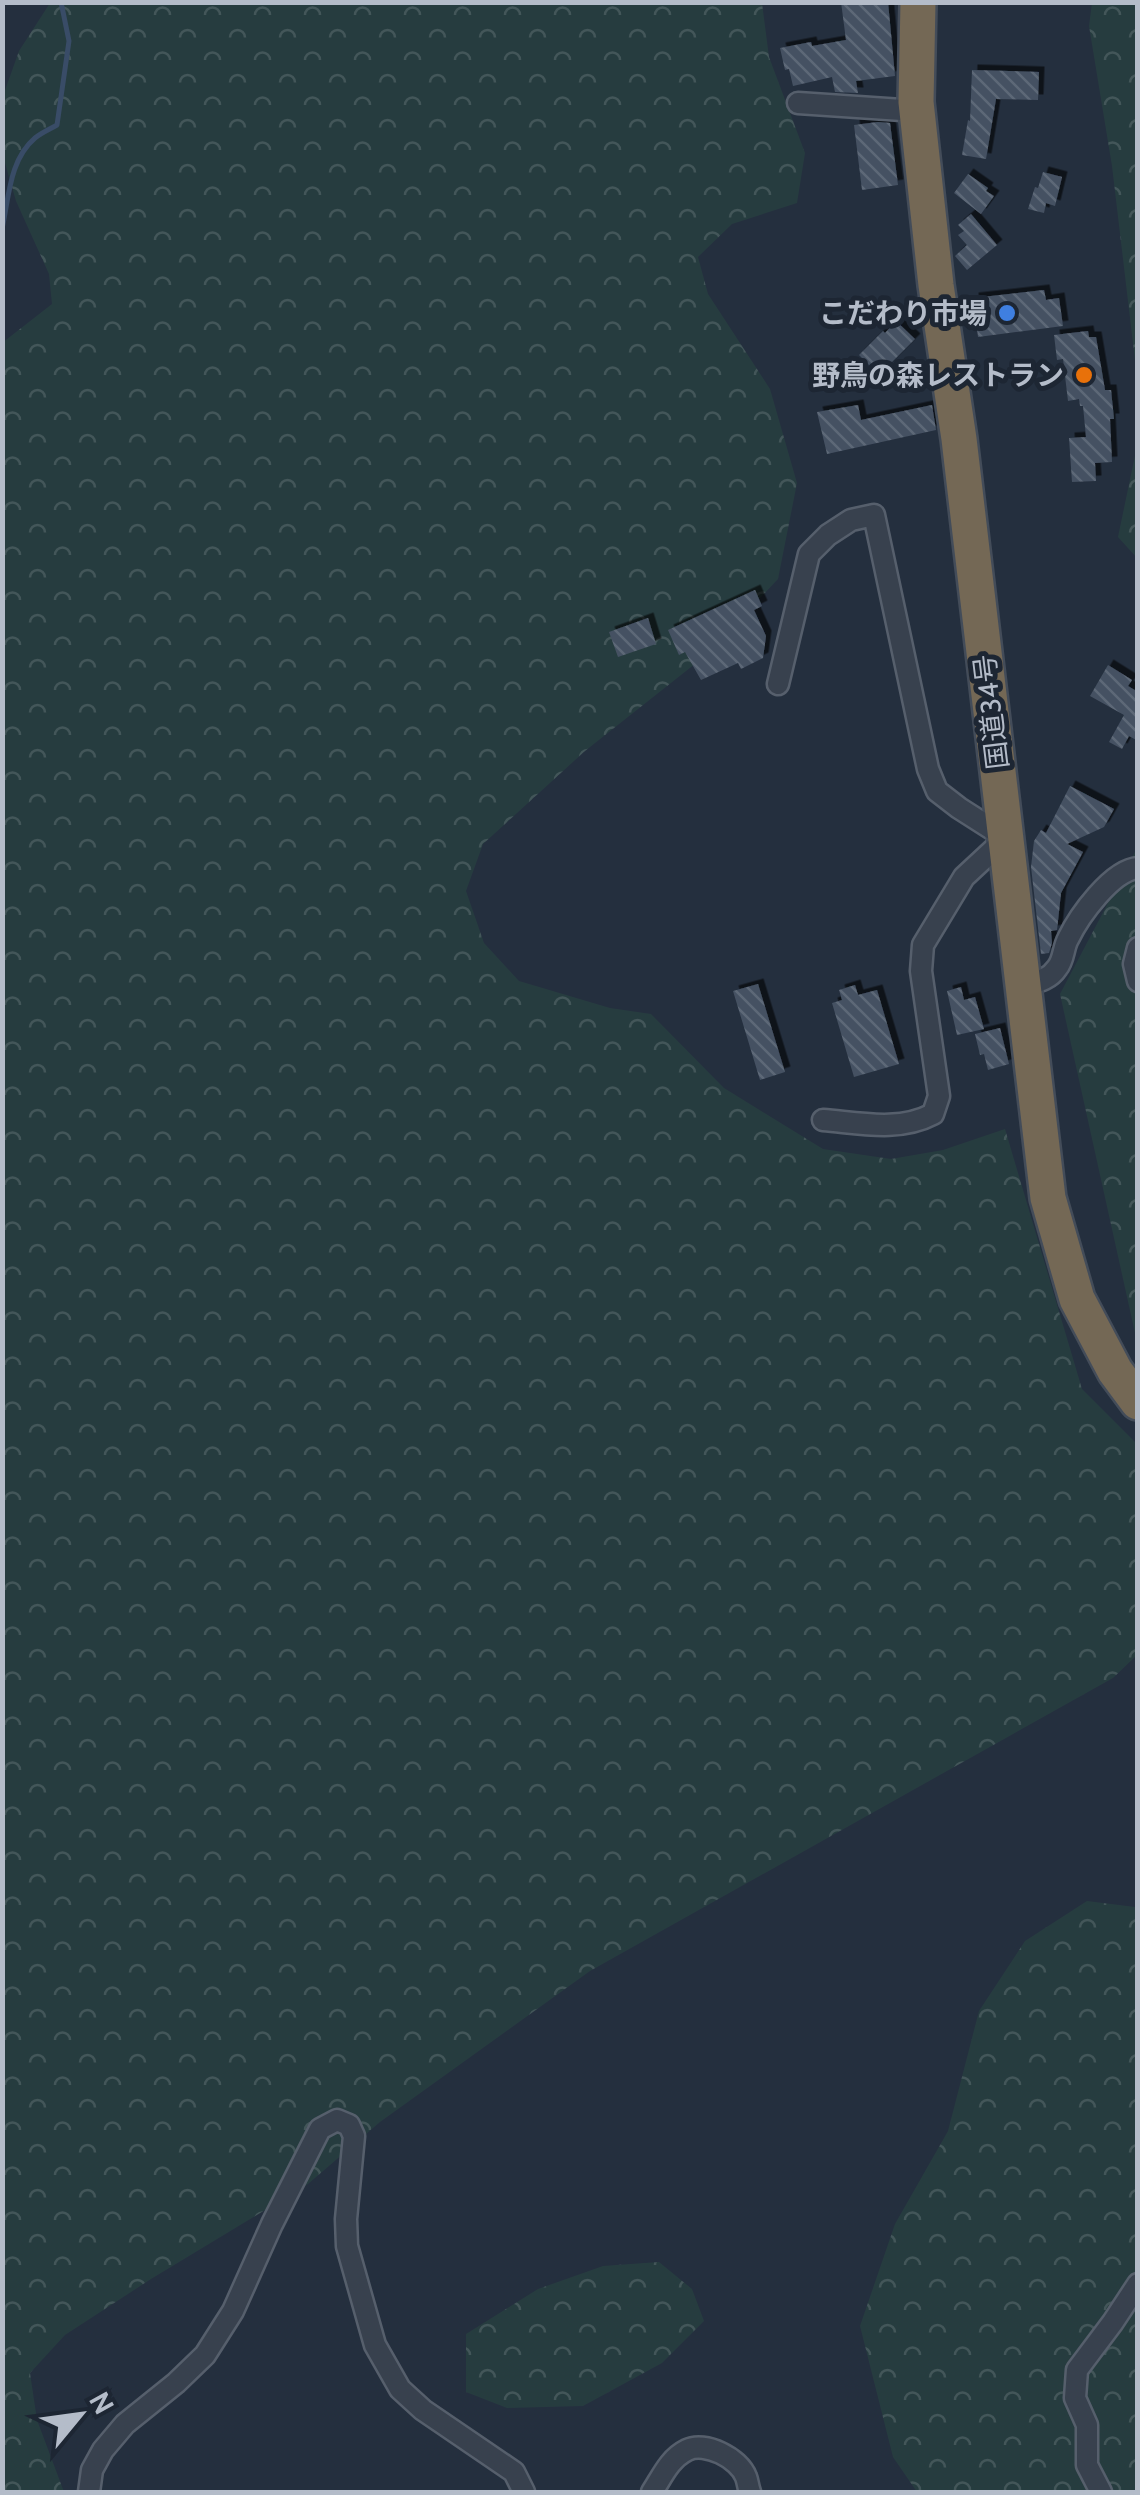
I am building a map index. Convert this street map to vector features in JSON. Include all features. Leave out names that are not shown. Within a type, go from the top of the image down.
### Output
[{"type":"highway","name":"国道34号","points":[[918,2],[917,111],[936,284],[960,438],[1048,1198],[1077,1298],[1115,1371],[1138,1402]]},
{"type":"street","points":[[798,103],[917,111]]},
{"type":"street","points":[[778,684],[809,554],[851,520],[874,515],[928,769],[937,791],[1006,838],[964,878],[923,945],[921,971],[939,1096],[933,1114],[916,1123],[894,1126],[823,1120]]},
{"type":"street","points":[[1023,986],[1048,979],[1060,966],[1066,941],[1088,908],[1120,874],[1138,868]]},
{"type":"street","points":[[1138,948],[1134,964],[1138,981]]},
{"type":"street","points":[[89,2492],[92,2470],[124,2424],[205,2355],[232,2312],[320,2129],[337,2120],[349,2125],[354,2136],[347,2246],[375,2345],[400,2389],[423,2410],[514,2472],[524,2492]]},
{"type":"street","points":[[1101,2492],[1087,2464],[1087,2426],[1075,2398],[1077,2370],[1138,2284]]},
{"type":"street","points":[[652,2492],[670,2462],[690,2448],[708,2448],[731,2460],[746,2474],[750,2492]]},
{"type":"green space","points":[[50,3],[762,3],[769,57],[805,153],[797,203],[732,224],[698,257],[708,294],[770,389],[797,483],[778,579],[705,656],[585,751],[483,844],[466,891],[484,943],[519,981],[610,1008],[651,1014],[724,1088],[823,1149],[891,1159],[943,1150],[1005,1129],[1082,1389],[1138,1445],[1137,1655],[1113,1678],[590,1971],[380,2122],[308,2184],[65,2335],[30,2373],[37,2420],[64,2492],[2,2492],[2,343],[52,304],[49,274],[16,201],[3,156],[3,96],[19,51]]},
{"type":"green space","points":[[1092,3],[1137,3],[1137,377],[1112,166],[1089,26]]},
{"type":"green space","points":[[1137,446],[1137,558],[1118,537]]},
{"type":"green space","points":[[1137,848],[1137,1342],[1060,994]]},
{"type":"green space","points":[[1087,1901],[1138,1910],[1137,2492],[917,2492],[893,2457],[860,2326],[895,2224],[948,2131],[979,2011],[1025,1941]]},
{"type":"green space","points":[[659,2262],[692,2289],[704,2321],[662,2363],[583,2406],[507,2408],[466,2392],[466,2334],[538,2289],[603,2266]]},
{"type":"building","points":[[841,2],[888,2],[895,76],[856,81],[858,93],[835,92],[832,77],[793,86],[780,48],[846,40]]},
{"type":"building","points":[[972,70],[1039,72],[1038,100],[996,99],[986,159],[962,155],[970,121]]},
{"type":"building","points":[[890,123],[898,185],[862,190],[854,125]]},
{"type":"building","points":[[1043,172],[1062,177],[1055,206],[1046,203],[1044,213],[1028,209]]},
{"type":"building","points":[[968,174],[994,196],[981,214],[954,193]]},
{"type":"building","points":[[971,214],[997,245],[967,270],[955,256],[967,245],[958,235],[964,231],[958,225]]},
{"type":"building","points":[[1044,290],[1046,300],[1059,298],[1063,326],[978,337],[973,298]]},
{"type":"building","points":[[896,321],[915,339],[879,375],[859,355]]},
{"type":"building","name":"野鳥の森レストラン","points":[[1088,331],[1089,337],[1096,337],[1105,390],[1111,390],[1112,462],[1095,463],[1096,481],[1072,482],[1069,438],[1086,437],[1083,406],[1079,399],[1068,401],[1063,359],[1057,360],[1054,335]]},
{"type":"building","points":[[858,405],[861,420],[932,405],[936,430],[827,454],[817,412]]},
{"type":"building","points":[[755,590],[762,606],[754,610],[766,636],[763,658],[741,669],[738,663],[701,680],[685,652],[679,655],[668,630]]},
{"type":"building","points":[[648,618],[656,644],[618,657],[609,632]]},
{"type":"building","points":[[1108,665],[1132,680],[1128,686],[1138,692],[1138,741],[1129,736],[1122,749],[1109,742],[1124,715],[1090,696]]},
{"type":"building","points":[[1070,786],[1114,809],[1104,827],[1067,844],[1083,852],[1061,893],[1057,930],[1051,931],[1049,953],[1041,954],[1031,867],[1034,841],[1041,830],[1046,833]]},
{"type":"building","points":[[758,984],[785,1072],[760,1080],[733,991]]},
{"type":"building","points":[[855,985],[858,995],[877,990],[899,1064],[854,1077],[832,1003],[842,1000],[839,990]]},
{"type":"building","points":[[961,987],[964,1000],[975,997],[984,1029],[957,1035],[947,991]]},
{"type":"building","points":[[1000,1028],[1009,1064],[988,1070],[975,1034]]},
{"type":"waterway","points":[[2,229],[11,180],[20,157],[35,138],[57,125],[69,41],[61,2]]},
{"type":"place","name":"こだわり市場","points":[[1007,313]]},
{"type":"place","name":"野鳥の森レストラン","points":[[1084,375]]}]
